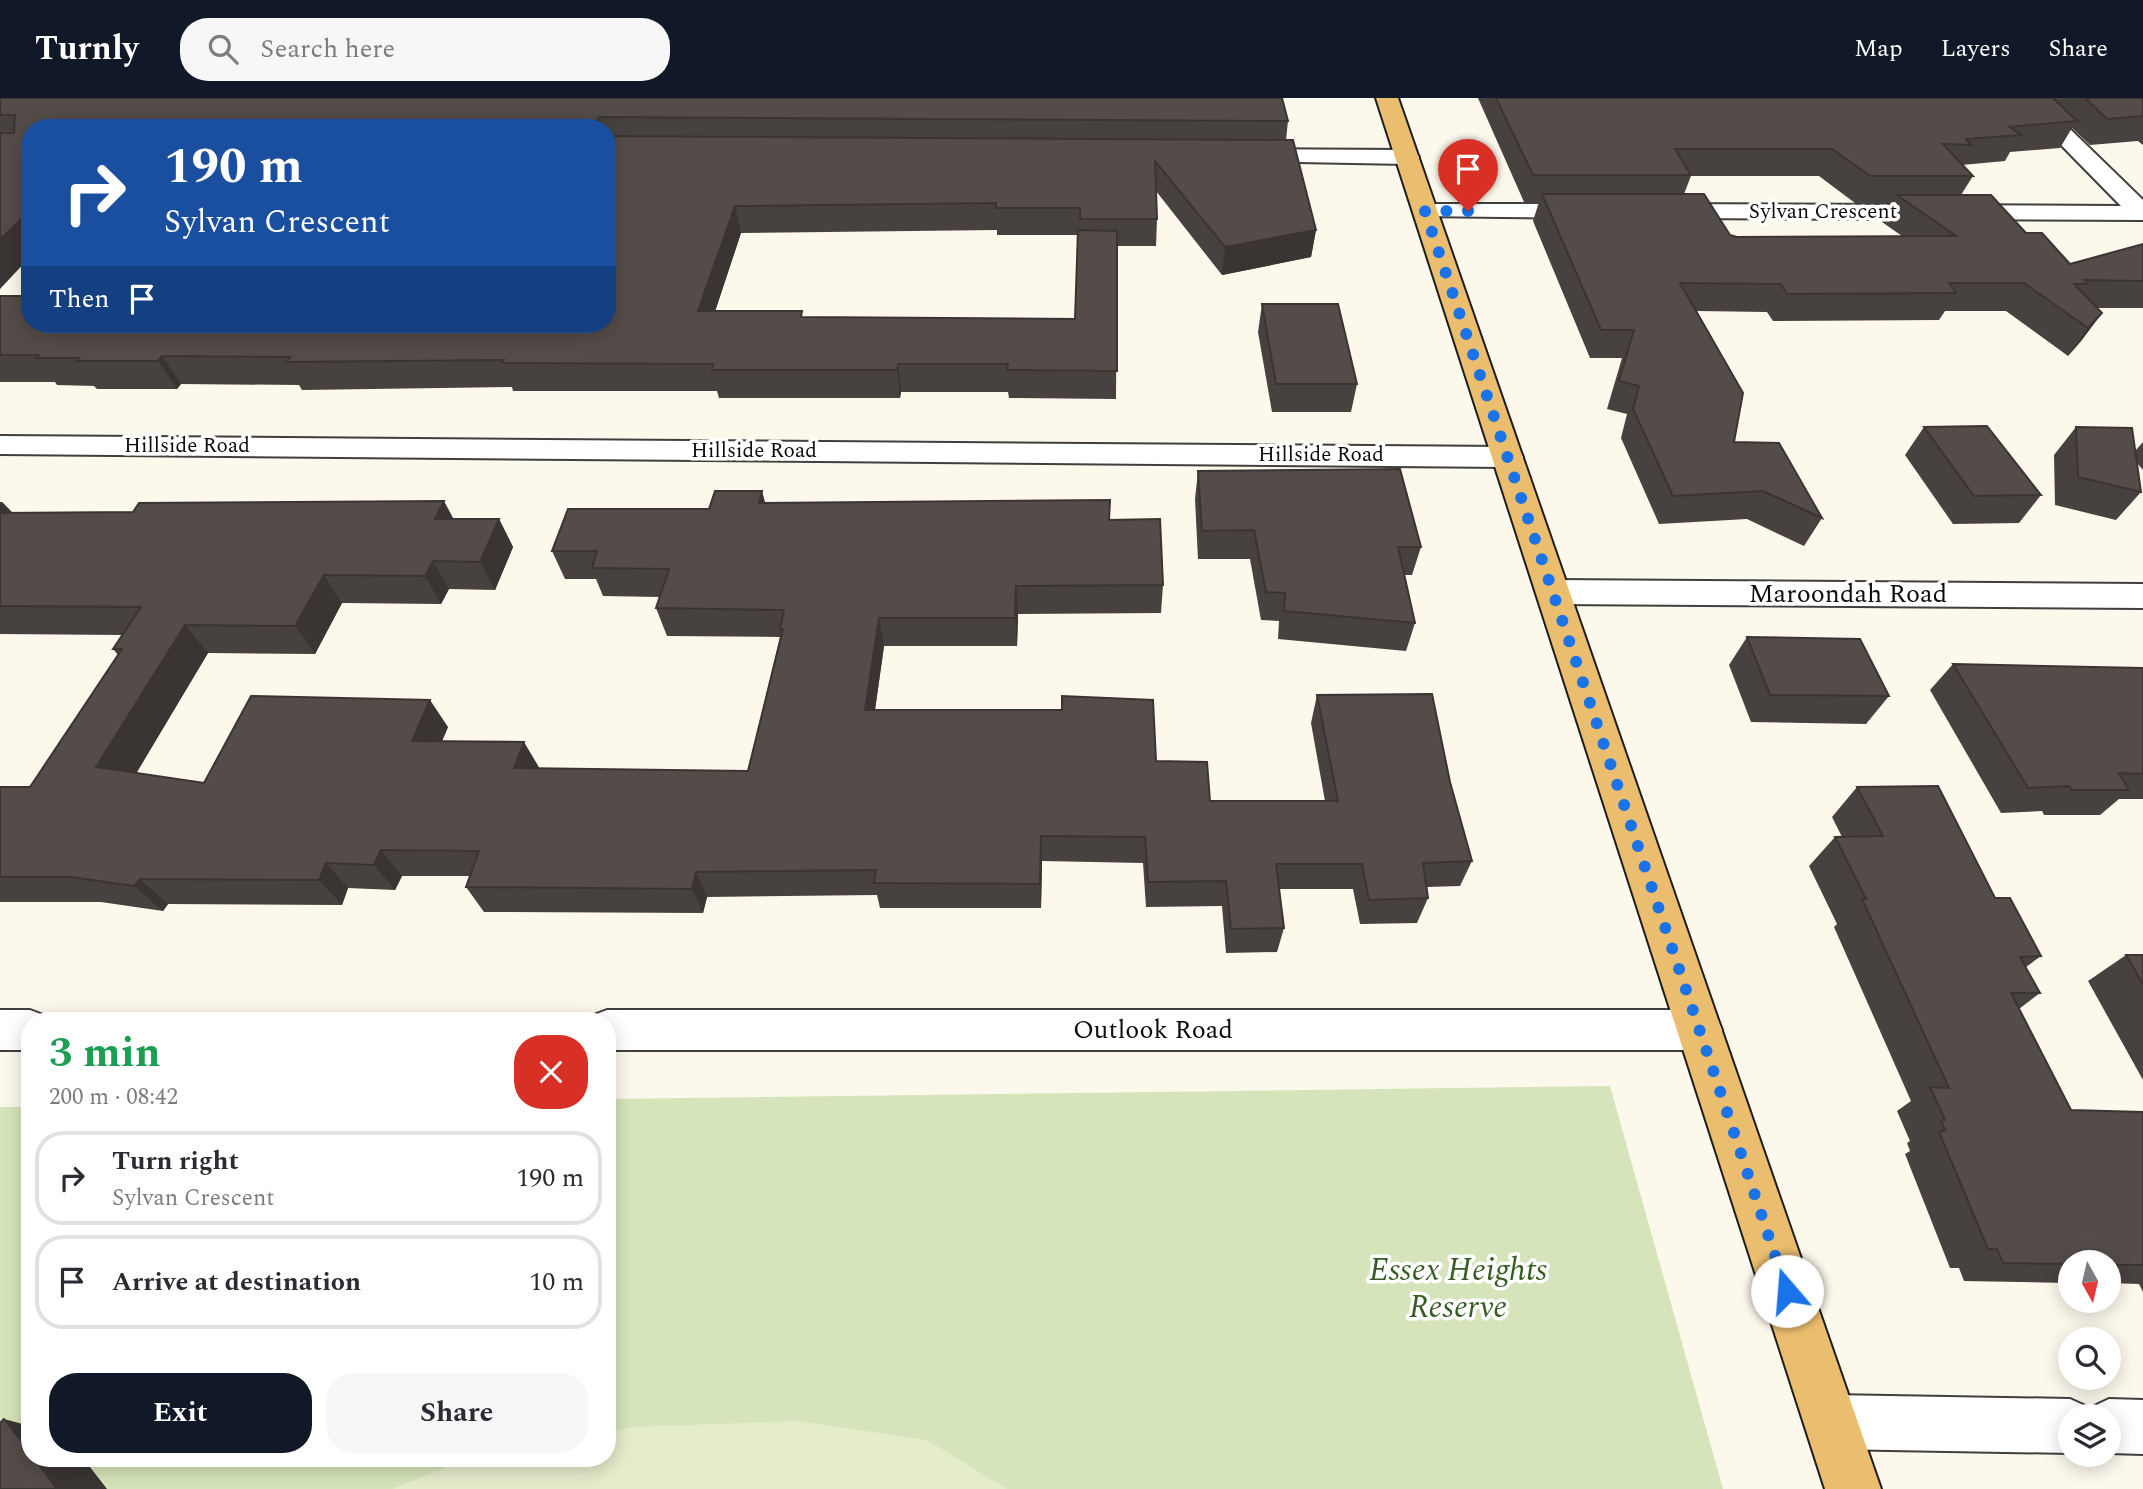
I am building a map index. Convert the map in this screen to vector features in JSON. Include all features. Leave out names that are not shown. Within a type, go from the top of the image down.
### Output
[{"type":"main road","points":[[1387,98],[1853,1489]]},
{"type":"street","name":"Sylvan Crescent","points":[[1647,211],[2142,213],[2026,98]]},
{"type":"street","points":[[1228,156],[1407,157]]},
{"type":"street","points":[[1425,211],[1606,211]]},
{"type":"street","name":"Hillside Road","points":[[0,445],[1508,457]]},
{"type":"street","name":"Maroondah Road","points":[[1553,592],[2143,596]]},
{"type":"street","points":[[0,1030],[21,1030]]},
{"type":"street","name":"Outlook Road","points":[[616,1030],[1700,1030]]},
{"type":"street","points":[[1831,1422],[2058,1426]]},
{"type":"street","points":[[2121,1426],[2143,1427]]},
{"type":"green space","name":"Essex Heights Reserve","points":[[1610,1086],[1723,1489],[0,1489],[0,1107],[21,1107],[21,1467],[616,1467],[616,1099]]},
{"type":"green space","points":[[798,1421],[927,1440],[1007,1489],[392,1489],[448,1467],[616,1467],[616,1430],[633,1427]]},
{"type":"building","points":[[0,98],[1282,98],[1288,121],[599,117],[21,119],[21,219],[0,240],[0,133],[14,133],[15,115],[0,115]]},
{"type":"building","points":[[1496,98],[2053,98],[2077,121],[2010,127],[2021,135],[1966,139],[1971,145],[1943,144],[1973,176],[1870,176],[1832,149],[1675,149],[1691,175],[1533,175]]},
{"type":"building","points":[[2085,98],[2143,98],[2143,116],[2107,119]]},
{"type":"building","points":[[616,136],[1293,140],[1316,230],[1225,247],[1155,161],[1157,219],[1080,219],[1080,208],[996,208],[996,203],[735,206],[698,311],[802,311],[801,317],[1075,319],[1078,230],[1117,231],[1117,371],[1007,370],[1008,364],[898,364],[897,370],[712,370],[713,364],[502,363],[504,360],[286,362],[290,357],[162,356],[158,361],[76,361],[79,358],[0,355],[0,296],[21,296],[21,333],[616,333]]},
{"type":"building","points":[[1542,194],[1704,194],[1730,235],[1737,237],[1956,236],[1897,195],[1991,195],[2026,233],[2042,233],[2070,264],[2143,244],[2143,281],[2084,280],[2087,284],[2074,284],[2102,313],[2088,328],[2024,283],[1949,283],[1956,293],[1787,294],[1781,284],[1680,283],[1743,393],[1734,442],[1779,443],[1822,518],[1763,491],[1673,496],[1633,409],[1639,386],[1619,381],[1634,330],[1601,330]]},
{"type":"building","points":[[1262,304],[1338,304],[1357,384],[1276,384]]},
{"type":"building","points":[[1987,426],[2041,495],[1974,496],[1924,427]]},
{"type":"building","points":[[2076,427],[2132,428],[2141,492],[2078,477]]},
{"type":"building","points":[[1400,469],[1421,547],[1398,547],[1415,623],[1284,611],[1285,593],[1266,592],[1254,530],[1202,531],[1198,471]]},
{"type":"building","points":[[715,491],[762,491],[759,503],[1110,500],[1109,520],[1160,519],[1163,585],[1016,586],[1015,618],[879,618],[865,710],[1062,710],[1062,696],[1153,700],[1156,761],[1207,762],[1210,801],[1338,801],[1317,695],[1432,694],[1450,782],[1472,861],[1423,863],[1428,898],[1369,900],[1362,864],[1276,864],[1284,928],[1231,929],[1226,881],[1148,882],[1145,837],[1041,836],[1040,884],[874,883],[876,870],[696,872],[692,889],[466,887],[479,851],[381,850],[374,865],[326,863],[319,880],[140,879],[134,886],[71,877],[0,877],[0,787],[30,787],[122,649],[113,649],[141,607],[0,606],[0,513],[133,512],[139,503],[444,501],[435,519],[499,519],[480,562],[433,561],[425,576],[324,575],[295,626],[185,625],[96,767],[204,783],[251,696],[430,700],[412,741],[524,742],[514,768],[748,771],[783,629],[780,629],[784,610],[656,608],[669,569],[592,568],[597,551],[552,551],[568,509],[709,509]]},
{"type":"building","points":[[1747,637],[1860,639],[1889,696],[1770,695]]},
{"type":"building","points":[[1953,664],[2143,668],[2143,774],[2119,773],[2129,790],[2072,790],[2069,786],[2028,788]]},
{"type":"building","points":[[1938,786],[1995,898],[2010,898],[2041,956],[2020,957],[2040,993],[2011,993],[2071,1110],[2143,1112],[2143,1265],[2121,1265],[2121,1250],[2058,1250],[2058,1264],[2003,1263],[1997,1249],[1988,1249],[1939,1132],[1945,1130],[1941,1121],[1945,1120],[1930,1087],[1949,1088],[1862,899],[1866,899],[1835,837],[1883,836],[1857,787]]},
{"type":"building","points":[[2126,955],[2143,955],[2143,984]]},
{"type":"building","points":[[4,1419],[21,1441],[21,1467],[41,1467],[57,1489],[0,1489],[0,1423]]},
{"type":"route","points":[[1468,211],[1425,211],[1787,1291]]}]
